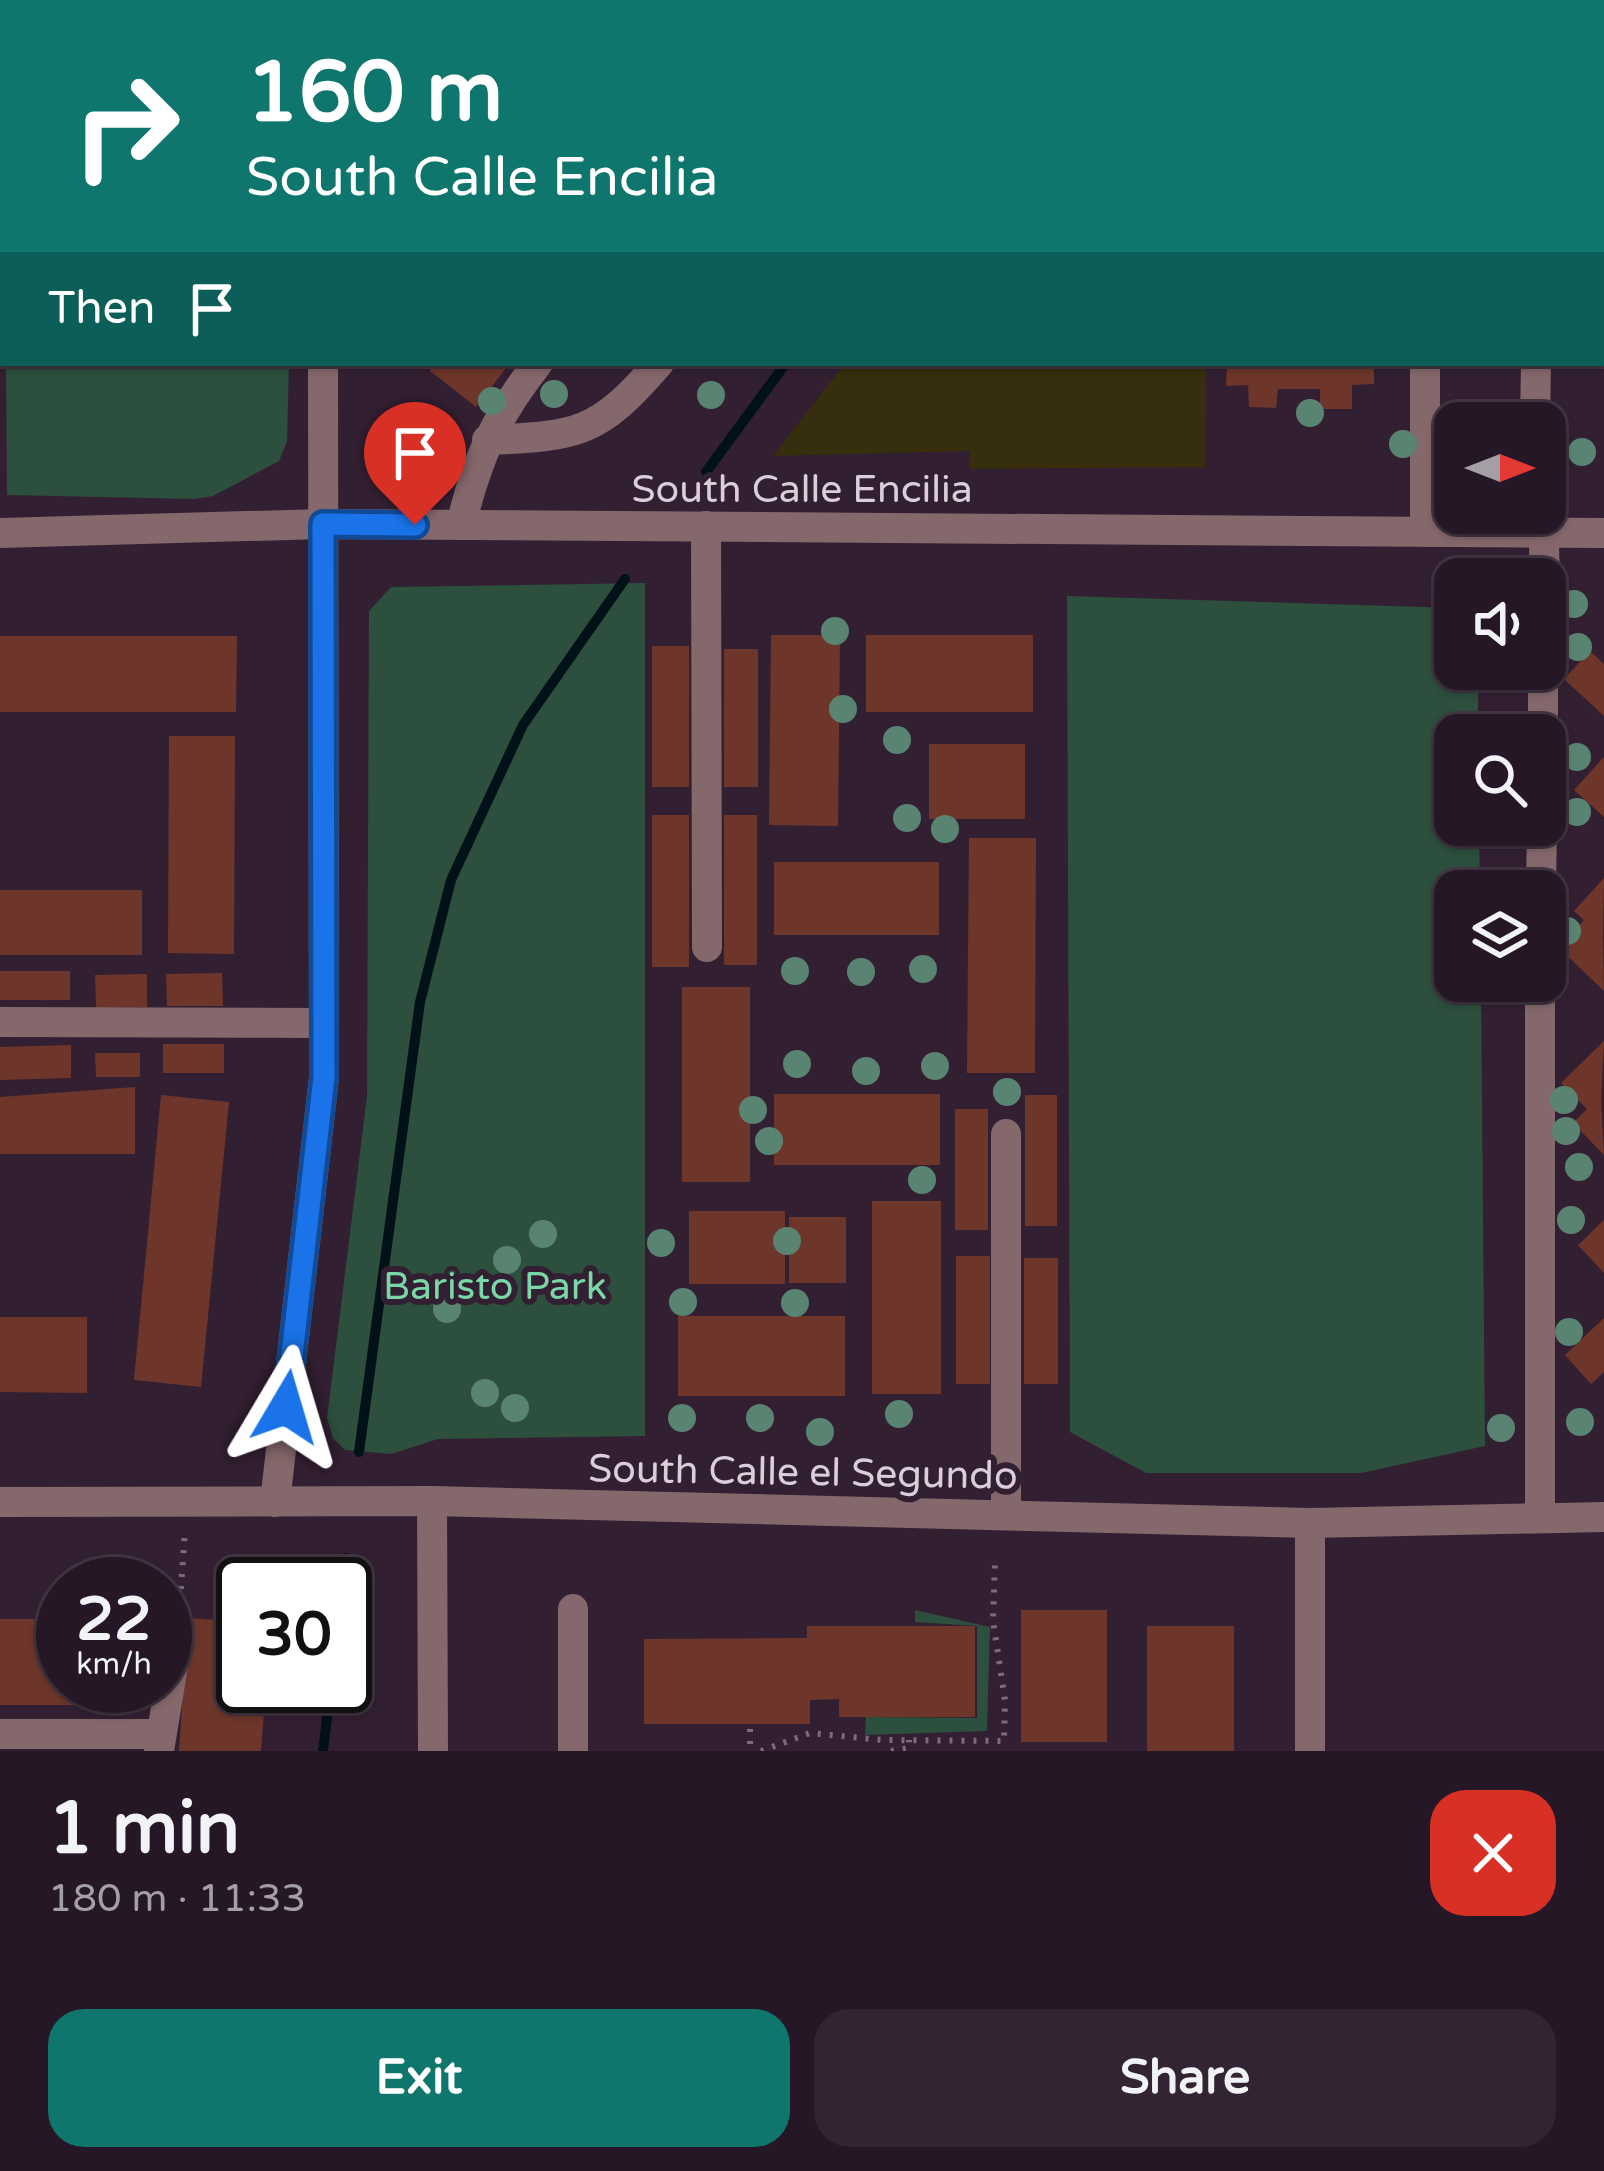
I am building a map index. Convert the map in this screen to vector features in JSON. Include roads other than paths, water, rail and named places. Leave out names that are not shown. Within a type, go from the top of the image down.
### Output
[{"type":"street","points":[[275,1502],[324,1078],[323,366]]},
{"type":"street","points":[[461,525],[477,457],[536,366]]},
{"type":"street","points":[[487,440],[570,434],[603,422],[656,366]]},
{"type":"street","points":[[1425,366],[1425,532]]},
{"type":"street","points":[[1535,402],[1536,366]]},
{"type":"street","name":"South Calle Encilia","points":[[0,533],[323,524],[1434,531]]},
{"type":"street","points":[[706,526],[707,946]]},
{"type":"street","name":"South Calle Encilia","points":[[1566,527],[1604,533]]},
{"type":"street","points":[[1540,1002],[1540,1518]]},
{"type":"street","points":[[0,1022],[324,1023]]},
{"type":"street","points":[[1006,1134],[1006,1515]]},
{"type":"street","name":"South Calle el Segundo","points":[[0,1502],[432,1502],[1310,1522],[1604,1517]]},
{"type":"street","points":[[432,1502],[433,1751]]},
{"type":"street","points":[[1310,1522],[1310,1751]]},
{"type":"street","points":[[573,1609],[573,1751]]},
{"type":"street","points":[[0,1734],[160,1742]]},
{"type":"waterway","points":[[706,472],[784,366]]},
{"type":"waterway","points":[[359,1452],[420,1002],[451,880],[523,725],[625,579]]},
{"type":"waterway","points":[[323,1751],[328,1713]]},
{"type":"park label","name":"Baristo Park","points":[[495,1285]]}]
